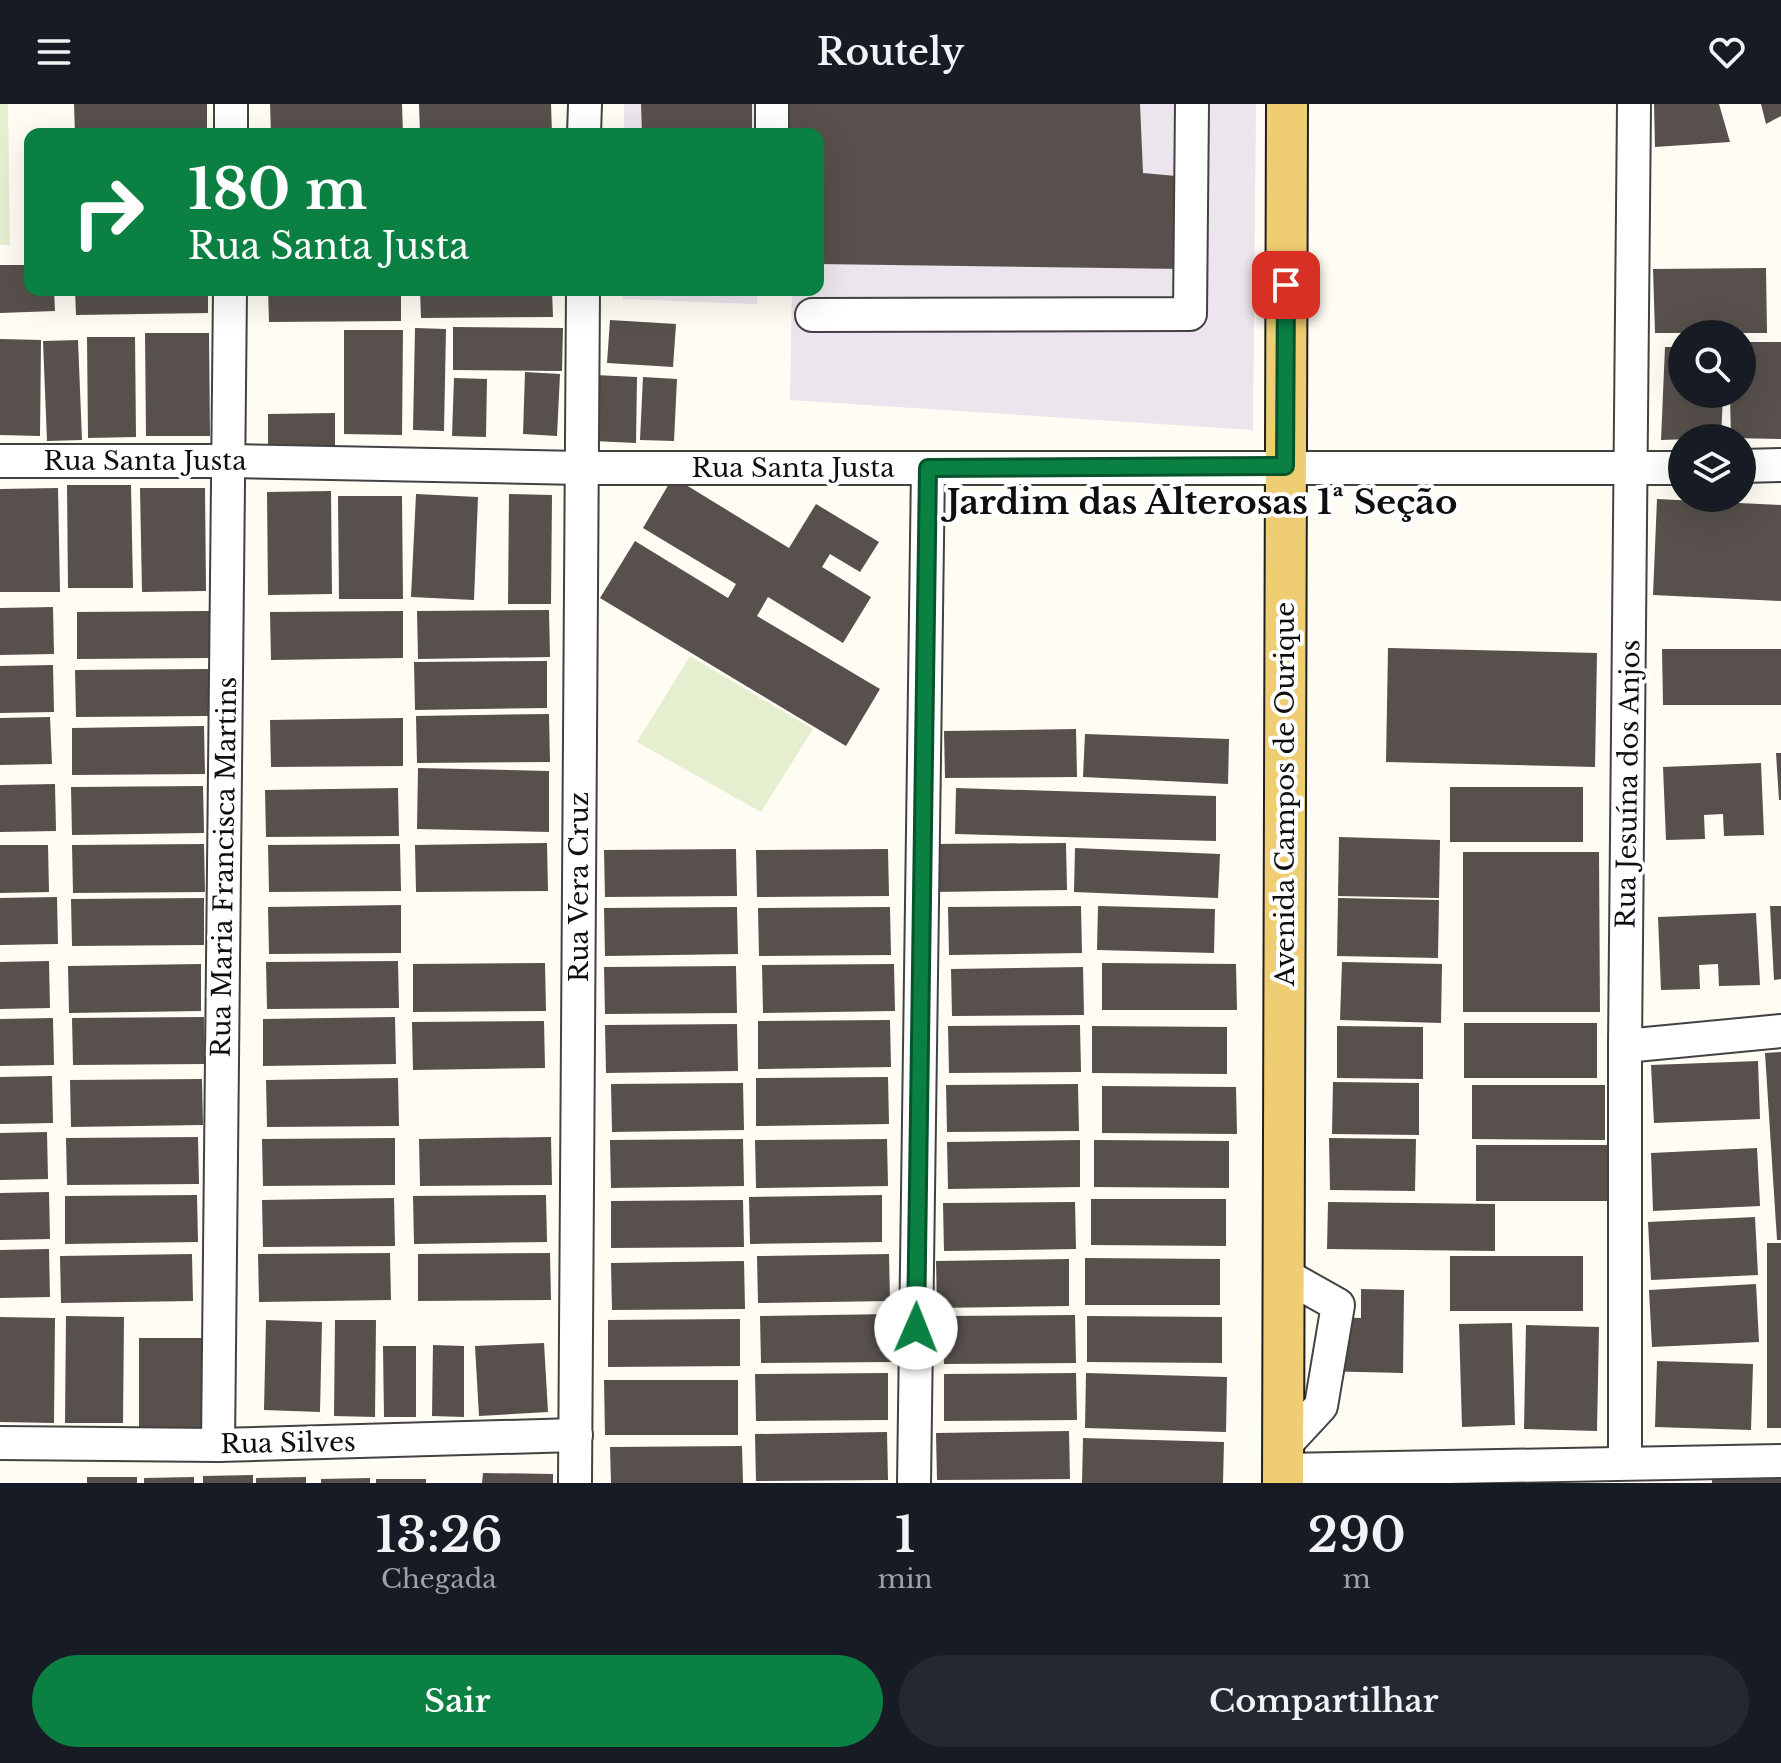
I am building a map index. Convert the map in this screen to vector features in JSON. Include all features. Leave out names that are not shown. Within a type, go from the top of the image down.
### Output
[{"type":"main road","name":"Avenida Campos de Ourique","points":[[1283,1467],[1287,104]]},
{"type":"street","points":[[231,104],[231,128]]},
{"type":"street","points":[[584,128],[585,104]]},
{"type":"street","points":[[772,104],[772,128]]},
{"type":"street","points":[[812,315],[1190,314],[1192,104]]},
{"type":"street","name":"Rua Jesuína dos Anjos","points":[[1625,1463],[1625,1046],[1634,104]]},
{"type":"street","name":"Rua Maria Francisca Martins","points":[[218,1445],[230,296]]},
{"type":"street","name":"Rua Vera Cruz","points":[[575,1483],[583,296]]},
{"type":"street","name":"Rua Santa Justa","points":[[0,461],[229,461],[581,468],[1668,468]]},
{"type":"street","points":[[1756,466],[1781,465]]},
{"type":"street","points":[[914,1483],[928,468]]},
{"type":"street","points":[[1625,1046],[1781,1031]]},
{"type":"street","points":[[1283,1274],[1338,1305],[1321,1406],[1283,1467]]},
{"type":"street","name":"Rua Silves","points":[[0,1443],[218,1445],[576,1435]]},
{"type":"street","points":[[1283,1467],[1781,1461]]},
{"type":"shaded area","points":[[624,104],[766,104],[765,128],[624,128]]},
{"type":"shaded area","points":[[795,104],[1256,104],[1253,430],[790,400],[792,296],[824,296],[824,128],[813,128]]},
{"type":"shaded area","points":[[623,296],[758,296],[757,304],[623,299]]},
{"type":"green space","points":[[0,104],[8,104],[10,245],[0,245]]},
{"type":"green space","points":[[690,656],[813,729],[761,812],[637,742]]},
{"type":"building","points":[[74,104],[207,104],[207,128],[75,128]]},
{"type":"building","points":[[270,104],[402,104],[403,128],[271,128]]},
{"type":"building","points":[[419,104],[551,104],[552,128],[420,128]]},
{"type":"building","points":[[641,104],[752,104],[752,128],[642,128]]},
{"type":"building","points":[[782,104],[1140,104],[1143,173],[1187,177],[1183,269],[824,264],[824,128],[783,128]]},
{"type":"building","points":[[1654,104],[1719,104],[1730,142],[1655,147]]},
{"type":"building","points":[[1761,104],[1781,104],[1781,116],[1766,124]]},
{"type":"building","points":[[0,265],[24,265],[24,296],[54,296],[55,311],[0,313]]},
{"type":"building","points":[[1766,268],[1767,333],[1756,333],[1756,320],[1668,320],[1668,333],[1655,333],[1653,269]]},
{"type":"building","points":[[75,296],[208,296],[208,313],[76,315]]},
{"type":"building","points":[[268,296],[401,296],[401,321],[269,322]]},
{"type":"building","points":[[420,296],[552,296],[553,317],[421,318]]},
{"type":"building","points":[[610,320],[676,324],[673,367],[607,363]]},
{"type":"building","points":[[453,327],[563,328],[562,371],[453,370]]},
{"type":"building","points":[[415,328],[446,329],[444,431],[413,430]]},
{"type":"building","points":[[344,330],[403,330],[402,435],[344,434]]},
{"type":"building","points":[[145,333],[209,333],[210,436],[146,436]]},
{"type":"building","points":[[87,337],[135,337],[136,437],[88,438]]},
{"type":"building","points":[[0,339],[41,340],[40,436],[0,435]]},
{"type":"building","points":[[78,340],[82,440],[47,441],[43,341]]},
{"type":"building","points":[[1756,342],[1781,342],[1781,439],[1756,438],[1756,424],[1731,424],[1730,408],[1756,408]]},
{"type":"building","points":[[1665,347],[1668,347],[1668,408],[1722,408],[1722,424],[1668,424],[1668,440],[1661,440]]},
{"type":"building","points":[[525,372],[560,374],[557,436],[523,434]]},
{"type":"building","points":[[595,375],[637,377],[636,443],[593,441]]},
{"type":"building","points":[[643,377],[677,379],[674,441],[640,440]]},
{"type":"building","points":[[454,378],[487,379],[486,437],[452,436]]},
{"type":"building","points":[[335,413],[335,449],[268,449],[268,414]]},
{"type":"building","points":[[673,477],[789,548],[816,504],[879,542],[860,572],[830,554],[822,567],[871,597],[843,643],[768,597],[757,616],[880,689],[846,746],[600,598],[635,541],[728,598],[736,584],[643,528]]},
{"type":"building","points":[[67,485],[131,485],[133,588],[68,588]]},
{"type":"building","points":[[58,488],[60,592],[0,592],[0,489]]},
{"type":"building","points":[[140,488],[205,488],[206,591],[142,592]]},
{"type":"building","points":[[331,491],[332,594],[268,595],[267,492]]},
{"type":"building","points":[[416,494],[478,497],[474,600],[411,597]]},
{"type":"building","points":[[509,494],[552,495],[551,604],[508,604]]},
{"type":"building","points":[[338,496],[402,496],[403,599],[339,599]]},
{"type":"building","points":[[1657,499],[1668,500],[1668,512],[1756,512],[1756,504],[1781,505],[1781,601],[1653,595]]},
{"type":"building","points":[[53,607],[54,654],[0,655],[0,608]]},
{"type":"building","points":[[549,610],[550,657],[418,659],[417,611]]},
{"type":"building","points":[[209,611],[209,658],[77,659],[77,612]]},
{"type":"building","points":[[403,611],[403,658],[271,660],[270,612]]},
{"type":"building","points":[[1388,648],[1597,653],[1595,767],[1386,762]]},
{"type":"building","points":[[1662,649],[1781,649],[1781,705],[1663,705]]},
{"type":"building","points":[[547,661],[547,708],[415,710],[414,662]]},
{"type":"building","points":[[53,665],[54,712],[0,713],[0,666]]},
{"type":"building","points":[[208,669],[208,716],[76,717],[75,670]]},
{"type":"building","points":[[549,714],[550,762],[417,763],[416,716]]},
{"type":"building","points":[[50,717],[52,764],[0,765],[0,718]]},
{"type":"building","points":[[403,718],[403,766],[271,767],[270,720]]},
{"type":"building","points":[[204,726],[205,774],[72,775],[72,728]]},
{"type":"building","points":[[1076,729],[1077,777],[945,778],[944,731]]},
{"type":"building","points":[[1085,734],[1229,739],[1228,784],[1083,777]]},
{"type":"building","points":[[1776,753],[1781,753],[1781,800],[1779,800]]},
{"type":"building","points":[[1761,763],[1764,835],[1724,836],[1723,814],[1704,815],[1705,839],[1666,840],[1663,767]]},
{"type":"building","points":[[418,768],[549,771],[549,832],[417,829]]},
{"type":"building","points":[[55,784],[56,831],[0,832],[0,785]]},
{"type":"building","points":[[203,786],[204,833],[72,835],[71,787]]},
{"type":"building","points":[[1450,787],[1583,787],[1583,842],[1450,842]]},
{"type":"building","points":[[398,788],[399,836],[266,837],[265,790]]},
{"type":"building","points":[[956,788],[1216,796],[1216,841],[955,834]]},
{"type":"building","points":[[1339,837],[1440,840],[1439,898],[1338,896]]},
{"type":"building","points":[[547,843],[548,891],[416,892],[415,845]]},
{"type":"building","points":[[1066,843],[1067,890],[934,892],[933,844]]},
{"type":"building","points":[[204,844],[205,892],[73,893],[72,845]]},
{"type":"building","points":[[400,844],[401,891],[269,892],[268,845]]},
{"type":"building","points":[[0,845],[48,845],[49,892],[0,893]]},
{"type":"building","points":[[1075,848],[1220,854],[1218,898],[1074,892]]},
{"type":"building","points":[[736,849],[737,896],[605,897],[604,850]]},
{"type":"building","points":[[888,849],[889,896],[757,897],[756,850]]},
{"type":"building","points":[[1463,852],[1599,852],[1600,1012],[1463,1012]]},
{"type":"building","points":[[57,897],[58,944],[0,945],[0,898]]},
{"type":"building","points":[[204,898],[204,945],[72,946],[71,899]]},
{"type":"building","points":[[1338,898],[1439,900],[1438,958],[1337,956]]},
{"type":"building","points":[[401,905],[401,953],[269,954],[268,907]]},
{"type":"building","points":[[1081,906],[1082,953],[949,955],[948,907]]},
{"type":"building","points":[[1098,906],[1215,909],[1214,953],[1097,950]]},
{"type":"building","points":[[1770,906],[1781,906],[1781,979],[1774,980]]},
{"type":"building","points":[[737,907],[738,954],[605,956],[604,908]]},
{"type":"building","points":[[890,907],[891,955],[759,956],[758,908]]},
{"type":"building","points":[[1756,913],[1760,985],[1719,986],[1718,964],[1699,965],[1700,989],[1661,990],[1658,917]]},
{"type":"building","points":[[49,961],[50,1008],[0,1009],[0,962]]},
{"type":"building","points":[[398,961],[399,1008],[267,1009],[266,962]]},
{"type":"building","points":[[1342,962],[1442,964],[1441,1023],[1340,1020]]},
{"type":"building","points":[[545,963],[546,1011],[413,1012],[413,964]]},
{"type":"building","points":[[1102,963],[1236,964],[1237,1010],[1102,1010]]},
{"type":"building","points":[[201,964],[201,1011],[69,1013],[68,966]]},
{"type":"building","points":[[894,964],[895,1011],[763,1013],[762,965]]},
{"type":"building","points":[[736,966],[737,1013],[605,1014],[604,967]]},
{"type":"building","points":[[1083,967],[1084,1015],[952,1016],[951,969]]},
{"type":"building","points":[[204,1017],[205,1064],[73,1065],[72,1018]]},
{"type":"building","points":[[395,1017],[396,1064],[263,1066],[263,1019]]},
{"type":"building","points":[[53,1018],[54,1065],[0,1066],[0,1019]]},
{"type":"building","points":[[890,1020],[891,1067],[758,1069],[758,1021]]},
{"type":"building","points":[[544,1021],[545,1068],[413,1070],[412,1022]]},
{"type":"building","points":[[1464,1023],[1597,1023],[1597,1078],[1464,1078]]},
{"type":"building","points":[[737,1024],[738,1071],[606,1073],[605,1025]]},
{"type":"building","points":[[1080,1025],[1081,1072],[949,1073],[948,1026]]},
{"type":"building","points":[[1092,1026],[1227,1027],[1227,1074],[1092,1073]]},
{"type":"building","points":[[1337,1026],[1423,1027],[1423,1079],[1337,1078]]},
{"type":"building","points":[[1781,1052],[1781,1240],[1777,1240],[1765,1053]]},
{"type":"building","points":[[1758,1061],[1760,1119],[1654,1123],[1651,1065]]},
{"type":"building","points":[[52,1076],[53,1123],[0,1124],[0,1077]]},
{"type":"building","points":[[888,1077],[889,1124],[756,1126],[756,1078]]},
{"type":"building","points":[[398,1078],[399,1126],[267,1127],[266,1080]]},
{"type":"building","points":[[202,1079],[203,1125],[71,1127],[70,1080]]},
{"type":"building","points":[[1333,1082],[1419,1083],[1419,1135],[1332,1134]]},
{"type":"building","points":[[743,1083],[744,1130],[612,1132],[611,1084]]},
{"type":"building","points":[[1078,1084],[1079,1131],[947,1132],[946,1085]]},
{"type":"building","points":[[1472,1085],[1605,1085],[1605,1140],[1472,1139]]},
{"type":"building","points":[[1102,1086],[1236,1087],[1237,1134],[1102,1133]]},
{"type":"building","points":[[47,1132],[48,1179],[0,1180],[0,1133]]},
{"type":"building","points":[[198,1137],[199,1184],[67,1185],[66,1138]]},
{"type":"building","points":[[551,1137],[552,1185],[420,1186],[419,1139]]},
{"type":"building","points":[[395,1138],[395,1185],[263,1186],[262,1139]]},
{"type":"building","points":[[1329,1138],[1416,1139],[1415,1191],[1330,1190]]},
{"type":"building","points":[[743,1139],[744,1186],[611,1188],[610,1140]]},
{"type":"building","points":[[887,1139],[888,1186],[756,1188],[755,1140]]},
{"type":"building","points":[[1080,1140],[1080,1187],[948,1189],[947,1142]]},
{"type":"building","points":[[1094,1140],[1229,1141],[1229,1188],[1094,1187]]},
{"type":"building","points":[[1476,1145],[1609,1145],[1609,1201],[1476,1201]]},
{"type":"building","points":[[1757,1148],[1760,1206],[1653,1211],[1651,1153]]},
{"type":"building","points":[[49,1192],[50,1239],[0,1240],[0,1193]]},
{"type":"building","points":[[197,1195],[198,1242],[65,1244],[65,1196]]},
{"type":"building","points":[[546,1195],[547,1242],[414,1244],[413,1196]]},
{"type":"building","points":[[882,1195],[882,1242],[750,1244],[749,1197]]},
{"type":"building","points":[[394,1198],[395,1246],[263,1247],[262,1200]]},
{"type":"building","points":[[1091,1199],[1226,1199],[1226,1246],[1091,1245]]},
{"type":"building","points":[[743,1200],[744,1247],[611,1248],[611,1201]]},
{"type":"building","points":[[1075,1202],[1076,1249],[944,1251],[943,1203]]},
{"type":"building","points":[[1328,1202],[1495,1204],[1495,1251],[1327,1249]]},
{"type":"building","points":[[1755,1217],[1758,1275],[1651,1280],[1648,1222]]},
{"type":"building","points":[[1767,1243],[1781,1243],[1781,1428],[1767,1428]]},
{"type":"building","points":[[49,1249],[50,1297],[0,1298],[0,1250]]},
{"type":"building","points":[[390,1253],[391,1300],[259,1302],[258,1254]]},
{"type":"building","points":[[550,1253],[551,1300],[418,1301],[418,1254]]},
{"type":"building","points":[[192,1254],[193,1301],[61,1303],[60,1256]]},
{"type":"building","points":[[889,1254],[890,1301],[758,1303],[757,1256]]},
{"type":"building","points":[[1450,1256],[1583,1256],[1583,1311],[1450,1311]]},
{"type":"building","points":[[1085,1258],[1220,1259],[1220,1305],[1085,1305]]},
{"type":"building","points":[[1069,1259],[1069,1306],[937,1308],[936,1261]]},
{"type":"building","points":[[744,1261],[745,1309],[612,1310],[611,1263]]},
{"type":"building","points":[[1756,1284],[1759,1342],[1652,1347],[1649,1290]]},
{"type":"building","points":[[1361,1289],[1404,1290],[1403,1373],[1318,1371],[1319,1317],[1361,1318]]},
{"type":"building","points":[[892,1314],[893,1362],[761,1363],[760,1316]]},
{"type":"building","points":[[1075,1315],[1076,1363],[944,1364],[943,1316]]},
{"type":"building","points":[[66,1316],[124,1317],[123,1423],[65,1423]]},
{"type":"building","points":[[1087,1316],[1222,1317],[1222,1363],[1087,1362]]},
{"type":"building","points":[[0,1317],[55,1318],[54,1423],[0,1422]]},
{"type":"building","points":[[740,1319],[740,1366],[608,1367],[608,1320]]},
{"type":"building","points":[[266,1320],[322,1322],[320,1412],[264,1410]]},
{"type":"building","points":[[335,1320],[376,1320],[375,1417],[334,1416]]},
{"type":"building","points":[[1512,1323],[1515,1425],[1462,1427],[1459,1324]]},
{"type":"building","points":[[1526,1325],[1599,1327],[1597,1431],[1524,1429]]},
{"type":"building","points":[[139,1338],[202,1338],[202,1433],[139,1433]]},
{"type":"building","points":[[544,1343],[548,1412],[479,1416],[475,1346]]},
{"type":"building","points":[[433,1345],[464,1346],[464,1417],[432,1416]]},
{"type":"building","points":[[383,1346],[416,1346],[416,1417],[384,1417]]},
{"type":"building","points":[[1657,1361],[1753,1364],[1751,1430],[1655,1427]]},
{"type":"building","points":[[888,1373],[888,1420],[756,1421],[755,1374]]},
{"type":"building","points":[[1076,1373],[1077,1420],[944,1421],[944,1374]]},
{"type":"building","points":[[1086,1373],[1227,1377],[1226,1432],[1085,1428]]},
{"type":"building","points":[[604,1380],[738,1380],[738,1435],[605,1435]]},
{"type":"building","points":[[1069,1431],[1070,1479],[937,1480],[936,1433]]},
{"type":"building","points":[[887,1432],[888,1480],[756,1481],[755,1434]]},
{"type":"building","points":[[1083,1438],[1224,1442],[1223,1483],[1082,1483]]},
{"type":"building","points":[[742,1446],[743,1483],[611,1483],[610,1447]]},
{"type":"building","points":[[483,1473],[553,1474],[553,1483],[482,1483]]},
{"type":"building","points":[[253,1475],[253,1483],[203,1483],[203,1476]]},
{"type":"building","points":[[1712,1475],[1781,1475],[1781,1483],[1712,1483]]},
{"type":"building","points":[[87,1477],[137,1477],[137,1483],[87,1483]]},
{"type":"building","points":[[194,1477],[194,1483],[144,1483],[144,1478]]},
{"type":"building","points":[[306,1477],[306,1483],[256,1483],[256,1478]]},
{"type":"building","points":[[370,1478],[370,1483],[321,1483],[321,1479]]},
{"type":"building","points":[[376,1479],[426,1479],[426,1483],[376,1483]]},
{"type":"district","name":"Jardim das Alterosas 1ª Seção","points":[[1202,502]]},
{"type":"route","points":[[916,1328],[928,468],[1285,466],[1286,285]]}]
